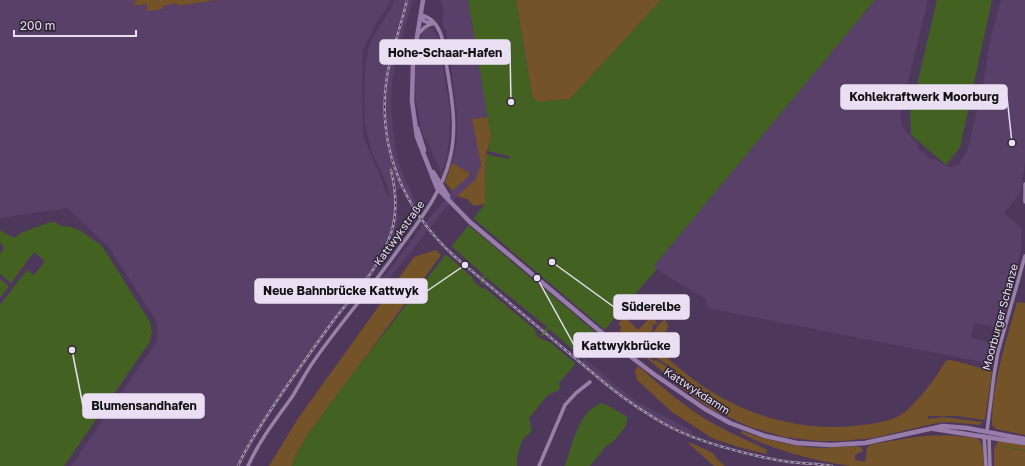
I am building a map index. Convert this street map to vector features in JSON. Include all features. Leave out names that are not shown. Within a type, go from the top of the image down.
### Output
[{"type":"main road","points":[[417,36],[423,0]]},
{"type":"main road","name":"Kattwykdamm","points":[[417,36],[411,78],[415,123],[427,163],[444,194],[470,222],[604,335],[655,375],[705,409],[730,423],[765,436],[797,443],[841,445],[875,442],[943,426],[987,431],[1025,439]]},
{"type":"main road","name":"Kattwykdamm","points":[[933,429],[1025,443]]},
{"type":"main road","points":[[987,431],[987,437]]},
{"type":"street","points":[[417,36],[424,27],[433,24],[429,18],[421,15]]},
{"type":"street","name":"Kattwykstraße","points":[[248,466],[264,438],[316,358],[417,224],[433,200],[442,181],[450,158],[454,133],[454,112],[442,34],[433,24]]},
{"type":"street","points":[[1025,184],[1025,202]]},
{"type":"street","name":"Moorburger Schanze","points":[[987,431],[998,352],[1025,256]]},
{"type":"street","points":[[539,466],[565,405],[576,393],[590,382]]},
{"type":"street","points":[[986,466],[987,437]]},
{"type":"street","points":[[987,437],[990,466]]},
{"type":"shaded area","points":[[0,0],[134,0],[135,6],[147,4],[147,11],[163,8],[163,6],[177,3],[178,6],[216,0],[392,0],[376,24],[363,50],[362,82],[363,135],[390,199],[387,185],[372,153],[365,124],[365,68],[368,49],[374,34],[390,10],[394,0],[413,0],[397,54],[392,81],[391,105],[396,153],[402,172],[419,210],[415,216],[402,189],[396,190],[397,207],[393,207],[399,217],[392,240],[384,257],[327,333],[273,410],[241,466],[71,466],[156,343],[158,330],[155,319],[108,246],[67,208],[0,218]]},
{"type":"shaded area","points":[[216,0],[178,6],[177,3],[163,6],[163,9],[147,11],[147,4],[135,6],[134,1]]},
{"type":"shaded area","points":[[441,0],[468,0],[488,117],[472,119],[481,165],[475,180],[443,211],[386,283],[382,280],[421,228],[452,191],[468,177],[470,173],[452,163],[457,141],[457,112],[446,29],[444,29],[442,17],[444,16]]},
{"type":"shaded area","points":[[468,0],[516,0],[532,96],[537,102],[570,99],[661,0],[875,0],[654,266],[657,269],[559,383],[560,389],[548,395],[529,418],[532,431],[522,440],[517,457],[517,466],[292,466],[295,456],[309,433],[340,390],[485,204],[486,154],[508,159],[510,158],[509,156],[488,151],[491,138]]},
{"type":"shaded area","points":[[516,0],[661,0],[570,99],[537,102],[532,96]]},
{"type":"shaded area","points":[[875,0],[928,0],[900,114],[902,127],[918,144],[917,147],[930,159],[933,158],[950,167],[959,164],[968,149],[986,69],[989,44],[1001,0],[1025,0],[1025,163],[1021,192],[1004,213],[1022,228],[1021,250],[1001,322],[993,327],[974,323],[971,338],[997,344],[992,364],[712,309],[707,306],[706,299],[667,276],[654,266]]},
{"type":"shaded area","points":[[937,0],[992,0],[960,147],[946,165],[911,135],[910,115]]},
{"type":"shaded area","points":[[427,27],[433,29],[438,37],[450,111],[449,141],[446,162],[441,173],[426,138],[424,138],[420,125],[416,100],[415,73],[418,46],[423,32]]},
{"type":"shaded area","points":[[488,117],[491,138],[486,154],[485,204],[474,206],[467,199],[457,196],[475,180],[481,165],[472,119]]},
{"type":"shaded area","points":[[452,163],[470,173],[468,177],[452,191],[445,182]]},
{"type":"shaded area","points":[[51,222],[81,231],[102,246],[150,322],[152,332],[149,343],[64,466],[0,466],[0,254],[4,248],[0,242],[0,230],[14,238],[23,232]]},
{"type":"shaded area","points":[[436,250],[441,255],[309,433],[295,456],[292,466],[269,466],[297,420],[414,257]]},
{"type":"shaded area","points":[[1017,302],[1025,303],[1025,435],[996,429],[992,425],[994,394],[997,378]]},
{"type":"shaded area","points":[[626,314],[627,319],[637,329],[639,329],[652,316],[661,314],[668,326],[665,332],[659,337],[645,344],[659,324],[664,320],[661,316],[655,320],[657,323],[656,325],[654,323],[653,329],[643,344],[632,349],[620,342],[624,336],[619,341],[612,336],[617,331],[619,333],[621,327],[618,324]]},
{"type":"shaded area","points":[[652,345],[701,385],[719,396],[755,413],[774,419],[813,426],[854,426],[881,422],[894,418],[910,408],[939,372],[945,362],[951,360],[992,371],[985,419],[957,416],[928,416],[928,419],[943,417],[983,422],[979,425],[950,422],[937,423],[873,438],[842,441],[818,441],[784,437],[750,427],[711,409],[680,387],[640,352],[676,372],[677,371],[645,351],[644,349]]},
{"type":"shaded area","points":[[584,358],[639,403],[692,431],[692,439],[661,424],[617,395],[580,363]]},
{"type":"shaded area","points":[[638,366],[688,408],[722,428],[767,450],[766,454],[712,438],[672,412],[637,380],[635,371]]},
{"type":"shaded area","points":[[601,403],[628,417],[625,427],[612,443],[607,445],[590,466],[565,466],[574,436],[581,422],[590,410]]},
{"type":"shaded area","points":[[742,431],[772,441],[793,445],[824,448],[847,446],[861,447],[863,451],[855,455],[855,460],[865,462],[867,448],[870,445],[942,435],[974,438],[978,439],[981,444],[984,466],[850,466],[808,458],[780,450],[741,433]]},
{"type":"shaded area","points":[[998,441],[1025,444],[1025,466],[994,466],[994,449]]},
{"type":"shaded area","points":[[689,442],[713,453],[725,466],[714,466],[689,444]]},
{"type":"pier","points":[[473,218],[514,253],[509,259],[467,224]]},
{"type":"pier","points":[[450,245],[484,275],[479,284],[481,284],[486,277],[547,327],[541,336],[543,336],[549,329],[583,358],[577,365],[550,342],[537,336],[534,329],[486,289],[475,283],[472,277],[444,253]]},
{"type":"pier","points":[[34,252],[45,261],[34,275],[27,270],[0,305],[0,298],[9,286],[0,279],[0,274],[11,283]]},
{"type":"pier","points":[[514,253],[565,296],[560,302],[509,260]]},
{"type":"pier","points":[[565,296],[606,331],[601,337],[560,302]]},
{"type":"waterway","points":[[1002,446],[1025,451]]},
{"type":"railway","points":[[407,0],[387,76],[385,102],[386,127],[390,151],[397,175],[407,197],[420,218],[436,238],[454,256],[607,385],[646,413],[670,427],[694,438],[737,451],[784,461],[832,466]]},
{"type":"railway","points":[[238,466],[252,439],[299,368],[333,321],[366,280],[381,257],[391,233],[395,217],[395,194],[391,170]]},
{"type":"place","name":"Hohe-Schaar-Hafen","points":[[511,102]]},
{"type":"place","name":"Kohlekraftwerk Moorburg","points":[[1012,143]]},
{"type":"place","name":"Süderelbe","points":[[552,262]]},
{"type":"place","name":"Neue Bahnbrücke Kattwyk","points":[[465,265]]},
{"type":"place","name":"Kattwykbrücke","points":[[537,278]]},
{"type":"place","name":"Blumensandhafen","points":[[72,350]]}]
